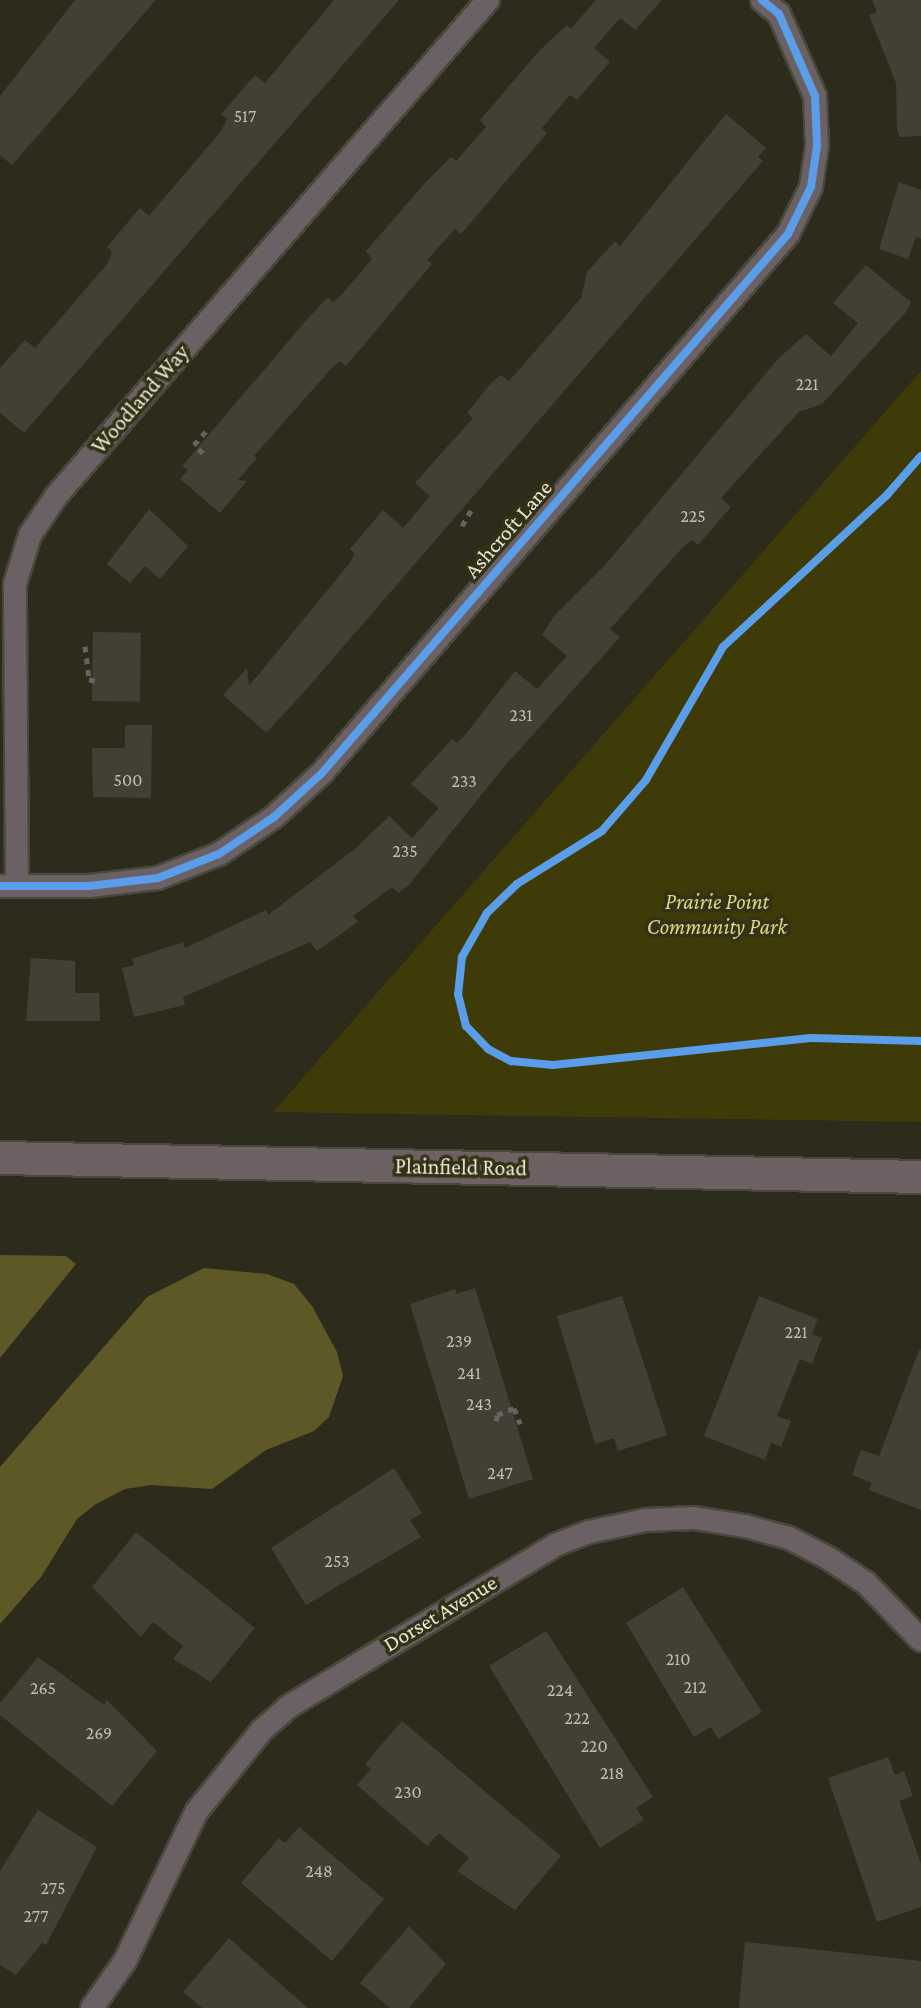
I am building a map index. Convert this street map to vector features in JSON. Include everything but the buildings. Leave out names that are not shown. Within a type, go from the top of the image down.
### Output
[{"type":"main road","name":"Plainfield Road","points":[[0,1158],[921,1177]]},
{"type":"street","name":"Woodland Way","points":[[8,886],[15,584],[30,535],[57,495],[488,0]]},
{"type":"street","name":"Ashcroft Lane","points":[[8,886],[158,878],[219,854],[274,817],[322,773],[788,234],[811,187],[817,146],[815,96],[779,14],[762,0]]},
{"type":"street","name":"Dorset Avenue","points":[[92,2008],[125,1961],[197,1811],[262,1730],[288,1707],[555,1545],[589,1532],[646,1520],[694,1518],[745,1526],[789,1538],[828,1558],[866,1583],[921,1640]]},
{"type":"path","points":[[203,453],[194,445],[207,430]]},
{"type":"path","points":[[462,526],[474,505]]},
{"type":"path","points":[[85,646],[89,679],[95,681]]},
{"type":"path","points":[[496,1421],[497,1415],[514,1408],[520,1424]]},
{"type":"green space","name":"Prairie Point Community Park","points":[[921,371],[921,1122],[273,1112]]},
{"type":"shaded area","points":[[0,1255],[66,1256],[76,1264],[0,1358]]},
{"type":"shaded area","points":[[204,1268],[267,1274],[294,1284],[312,1306],[337,1352],[343,1376],[329,1417],[314,1431],[266,1450],[212,1489],[151,1485],[125,1489],[96,1504],[77,1519],[41,1577],[0,1624],[0,1467],[147,1297]]},
{"type":"cycle path","points":[[0,886],[89,886],[158,878],[219,854],[274,817],[322,773],[788,234],[811,187],[817,146],[815,96],[779,14],[762,0]]},
{"type":"cycle path","points":[[921,456],[887,495],[723,647],[646,780],[602,831],[517,884],[487,913],[462,957],[458,994],[466,1026],[488,1049],[511,1061],[553,1065],[811,1038],[921,1041]]}]
